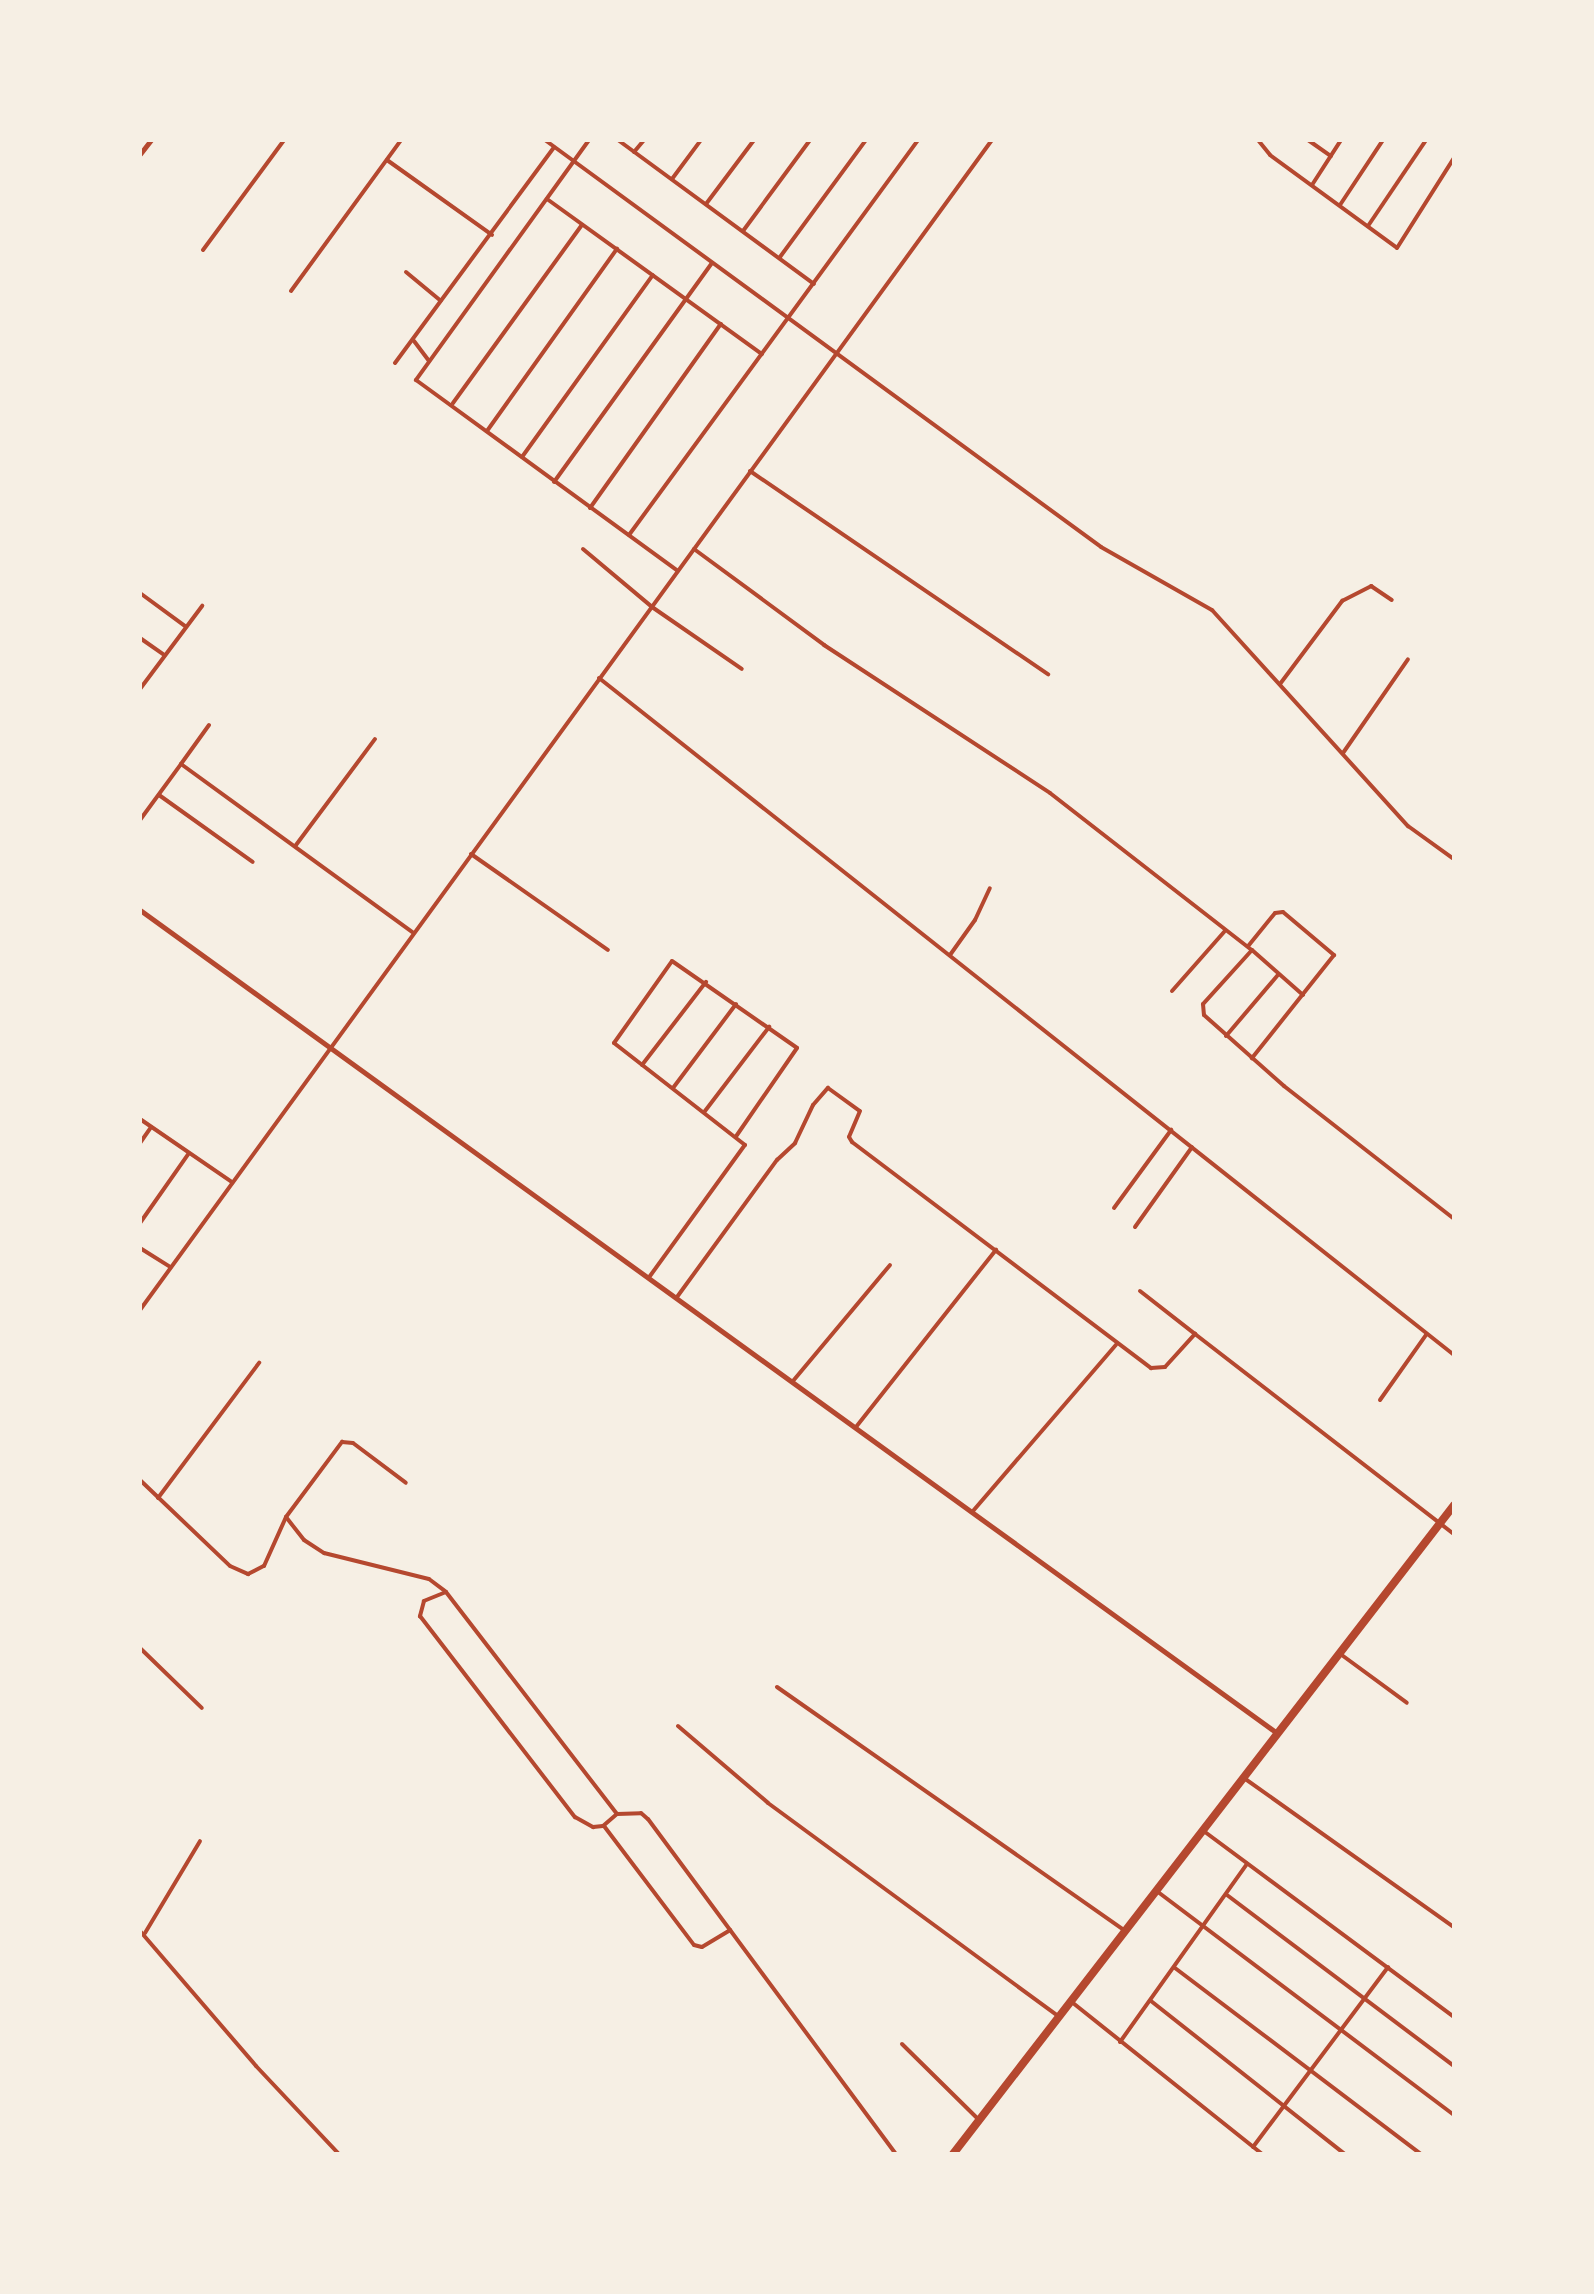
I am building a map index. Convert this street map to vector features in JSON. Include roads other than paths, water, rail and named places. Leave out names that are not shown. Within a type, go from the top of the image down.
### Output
[{"type":"main road","points":[[953,2154],[1454,1505]]},
{"type":"street","points":[[140,154],[151,140]]},
{"type":"street","points":[[202,250],[284,140]]},
{"type":"street","points":[[291,291],[401,140]]},
{"type":"street","points":[[545,140],[1101,547],[1206,604],[1408,826],[1454,859]]},
{"type":"street","points":[[589,140],[416,380],[678,571]]},
{"type":"street","points":[[618,140],[814,284]]},
{"type":"street","points":[[634,152],[644,140]]},
{"type":"street","points":[[672,180],[701,140]]},
{"type":"street","points":[[706,204],[754,140]]},
{"type":"street","points":[[744,231],[810,140]]},
{"type":"street","points":[[780,257],[866,140]]},
{"type":"street","points":[[629,535],[918,140]]},
{"type":"street","points":[[140,1310],[992,140]]},
{"type":"street","points":[[1258,140],[1266,152],[1394,247],[1400,246],[1454,158]]},
{"type":"street","points":[[1308,140],[1331,156]]},
{"type":"street","points":[[1312,185],[1342,140]]},
{"type":"street","points":[[1340,205],[1382,140]]},
{"type":"street","points":[[1368,226],[1426,140]]},
{"type":"street","points":[[395,363],[554,146]]},
{"type":"street","points":[[387,160],[492,235]]},
{"type":"street","points":[[547,199],[762,354]]},
{"type":"street","points":[[452,405],[582,225]]},
{"type":"street","points":[[487,431],[617,250]]},
{"type":"street","points":[[554,482],[712,263]]},
{"type":"street","points":[[406,272],[442,302]]},
{"type":"street","points":[[522,457],[654,275]]},
{"type":"street","points":[[590,508],[721,324]]},
{"type":"street","points":[[413,340],[429,361]]},
{"type":"street","points":[[750,471],[1048,674]]},
{"type":"street","points":[[583,549],[652,607],[742,669]]},
{"type":"street","points":[[694,549],[824,645],[1050,793],[1224,932],[1250,948],[1303,996]]},
{"type":"street","points":[[1280,684],[1342,601],[1368,586],[1392,600]]},
{"type":"street","points":[[140,594],[185,626]]},
{"type":"street","points":[[141,685],[202,606]]},
{"type":"street","points":[[140,638],[164,655]]},
{"type":"street","points":[[1343,753],[1408,659]]},
{"type":"street","points":[[599,678],[1454,1355]]},
{"type":"street","points":[[140,820],[209,725]]},
{"type":"street","points":[[296,845],[375,739]]},
{"type":"street","points":[[181,764],[413,933]]},
{"type":"street","points":[[159,794],[253,862]]},
{"type":"street","points":[[470,854],[608,950]]},
{"type":"street","points":[[950,955],[975,920],[990,888]]},
{"type":"street","points":[[140,910],[1277,1734]]},
{"type":"street","points":[[1252,1058],[1334,958],[1332,948],[1283,912],[1275,913],[1202,1008],[1252,1058],[1454,1219]]},
{"type":"street","points":[[1172,992],[1224,932]]},
{"type":"street","points":[[650,1276],[743,1151],[744,1142],[613,1040],[670,962],[680,962],[797,1051],[737,1135]]},
{"type":"street","points":[[1226,1036],[1279,973]]},
{"type":"street","points":[[642,1066],[707,981]]},
{"type":"street","points":[[673,1088],[736,1003]]},
{"type":"street","points":[[705,1111],[769,1027]]},
{"type":"street","points":[[677,1297],[777,1160],[796,1143],[826,1088],[860,1111],[849,1137],[852,1142],[1151,1368],[1160,1369],[1195,1334]]},
{"type":"street","points":[[140,1119],[232,1182]]},
{"type":"street","points":[[140,1142],[151,1127]]},
{"type":"street","points":[[1114,1208],[1171,1130]]},
{"type":"street","points":[[1135,1228],[1192,1147]]},
{"type":"street","points":[[140,1223],[190,1152]]},
{"type":"street","points":[[140,1248],[171,1268]]},
{"type":"street","points":[[856,1427],[996,1249]]},
{"type":"street","points":[[793,1381],[890,1266]]},
{"type":"street","points":[[1140,1291],[1454,1534]]},
{"type":"street","points":[[1380,1400],[1427,1334]]},
{"type":"street","points":[[972,1512],[1117,1344]]},
{"type":"street","points":[[158,1498],[259,1363]]},
{"type":"street","points":[[140,1480],[230,1566],[248,1574],[264,1566],[286,1517],[342,1442],[352,1443],[406,1482]]},
{"type":"street","points":[[286,1517],[304,1540],[324,1554],[429,1580],[446,1592],[617,1814]]},
{"type":"street","points":[[446,1592],[424,1601],[420,1616],[575,1817],[593,1827],[603,1826],[617,1814],[645,1816],[896,2154]]},
{"type":"street","points":[[140,1648],[202,1708]]},
{"type":"street","points":[[1340,1652],[1407,1703]]},
{"type":"street","points":[[777,1687],[1126,1931]]},
{"type":"street","points":[[678,1726],[768,1803],[1061,2018]]},
{"type":"street","points":[[1244,1778],[1454,1928]]},
{"type":"street","points":[[603,1826],[694,1946],[702,1947],[730,1930]]},
{"type":"street","points":[[1204,1830],[1454,2017]]},
{"type":"street","points":[[200,1841],[142,1932],[256,2066],[340,2154]]},
{"type":"street","points":[[1120,2042],[1247,1864]]},
{"type":"street","points":[[1157,1891],[1454,2115]]},
{"type":"street","points":[[1226,1895],[1454,2066]]},
{"type":"street","points":[[1176,1968],[1421,2154]]},
{"type":"street","points":[[1253,2147],[1388,1968]]},
{"type":"street","points":[[1151,2002],[1346,2154]]},
{"type":"street","points":[[1073,2003],[1262,2154]]},
{"type":"street","points":[[902,2044],[980,2121]]}]
